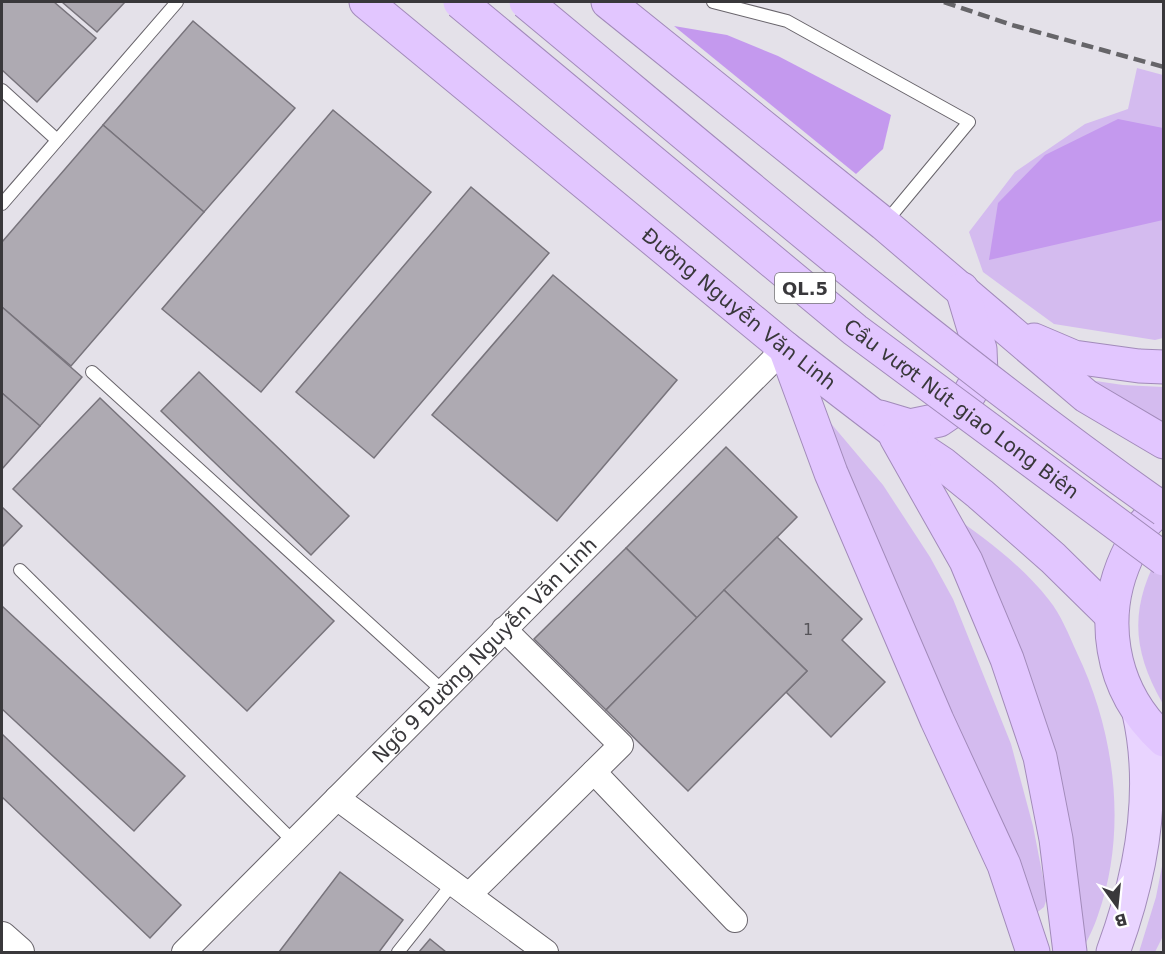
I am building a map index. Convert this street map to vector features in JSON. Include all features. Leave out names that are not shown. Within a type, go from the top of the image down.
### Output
[{"type":"highway","name":"Đường Nguyễn Văn Linh","points":[[366,2],[785,348],[881,422],[943,464],[980,494],[1053,558],[1111,615]]},
{"type":"highway","name":"Cầu vượt Nút giao Long Biên","points":[[460,2],[855,330],[1164,559]]},
{"type":"highway","name":"Cầu vượt Nút giao Long Biên","points":[[526,2],[879,293],[1072,445],[1164,510]]},
{"type":"highway","points":[[608,2],[962,288],[1005,328],[1086,396],[1164,442]]},
{"type":"highway","points":[[881,422],[910,426],[939,420],[964,403],[981,374],[980,350],[962,288]]},
{"type":"highway","points":[[1005,328],[1074,357],[1164,367]]},
{"type":"highway","points":[[785,348],[831,473],[937,720],[1004,865],[1033,952]]},
{"type":"highway","points":[[881,422],[966,561],[1011,669],[1040,756],[1056,839],[1070,952]]},
{"type":"highway","points":[[1164,504],[1141,528],[1120,570],[1111,615],[1112,641],[1117,666],[1126,690],[1139,712],[1164,741]]},
{"type":"main road","points":[[1113,952],[1130,900],[1143,832],[1147,761],[1139,712]]},
{"type":"street","name":"Ngõ 9 Đường Nguyễn Văn Linh","points":[[184,952],[785,348]]},
{"type":"street","points":[[461,889],[621,746],[504,628]]},
{"type":"street","points":[[594,772],[735,920]]},
{"type":"street","points":[[337,798],[543,952]]},
{"type":"street","points":[[2,936],[19,952]]},
{"type":"lane","points":[[2,204],[177,2]]},
{"type":"lane","points":[[713,2],[787,21],[969,122],[884,224]]},
{"type":"lane","points":[[2,90],[57,140]]},
{"type":"lane","points":[[92,372],[442,691]]},
{"type":"lane","points":[[20,570],[294,842]]},
{"type":"lane","points":[[398,952],[461,889]]},
{"type":"shaded area","points":[[674,26],[727,35],[778,56],[891,115],[883,149],[856,174]]},
{"type":"shaded area","points":[[1137,68],[1163,75],[1163,338],[1155,340],[1054,324],[983,272],[969,232],[1015,172],[1085,124],[1128,109]]},
{"type":"shaded area","points":[[1118,119],[1163,128],[1163,220],[989,260],[998,203],[1045,155]]},
{"type":"shaded area","points":[[1075,378],[1123,385],[1163,387],[1163,433]]},
{"type":"shaded area","points":[[823,414],[883,485],[930,557],[953,599],[1011,744],[1033,826],[1047,898],[1044,907],[1035,914]]},
{"type":"shaded area","points":[[946,511],[1014,563],[1049,600],[1071,639],[1101,715],[1113,782],[1115,816],[1113,850],[1098,915],[1082,952],[1068,884]]},
{"type":"shaded area","points":[[1163,547],[1163,704],[1144,663],[1138,625],[1144,588]]},
{"type":"shaded area","points":[[1163,861],[1163,936],[1155,952],[1139,952],[1156,897]]},
{"type":"building","points":[[2,2],[54,2],[96,38],[37,102],[2,70]]},
{"type":"building","points":[[62,2],[125,2],[97,32]]},
{"type":"building","points":[[193,21],[295,108],[204,212],[103,125]]},
{"type":"building","points":[[333,110],[431,192],[261,392],[162,309]]},
{"type":"building","points":[[103,125],[204,212],[71,366],[2,307],[2,242]]},
{"type":"building","points":[[471,187],[549,253],[374,458],[296,392]]},
{"type":"building","points":[[553,275],[677,380],[557,521],[432,415]]},
{"type":"building","points":[[2,307],[82,377],[40,426],[2,393]]},
{"type":"building","points":[[199,372],[349,516],[311,555],[161,411]]},
{"type":"building","points":[[2,393],[40,426],[2,469]]},
{"type":"building","points":[[100,398],[334,621],[247,711],[13,489]]},
{"type":"building","points":[[726,447],[797,517],[697,618],[626,548]]},
{"type":"building","points":[[2,507],[22,526],[2,547]]},
{"type":"building","points":[[777,537],[862,619],[842,640],[885,682],[831,737],[786,692],[807,671],[724,590]]},
{"type":"building","points":[[626,548],[697,618],[606,710],[534,639]]},
{"type":"building","points":[[724,590],[807,671],[688,791],[606,710]]},
{"type":"building","points":[[2,606],[185,776],[134,831],[2,709]]},
{"type":"building","points":[[2,734],[181,905],[150,938],[2,797]]},
{"type":"building","points":[[340,872],[403,920],[379,952],[279,952]]},
{"type":"building","points":[[430,939],[446,952],[419,952]]},
{"type":"railway","points":[[944,2],[1012,25],[1164,67]]}]
